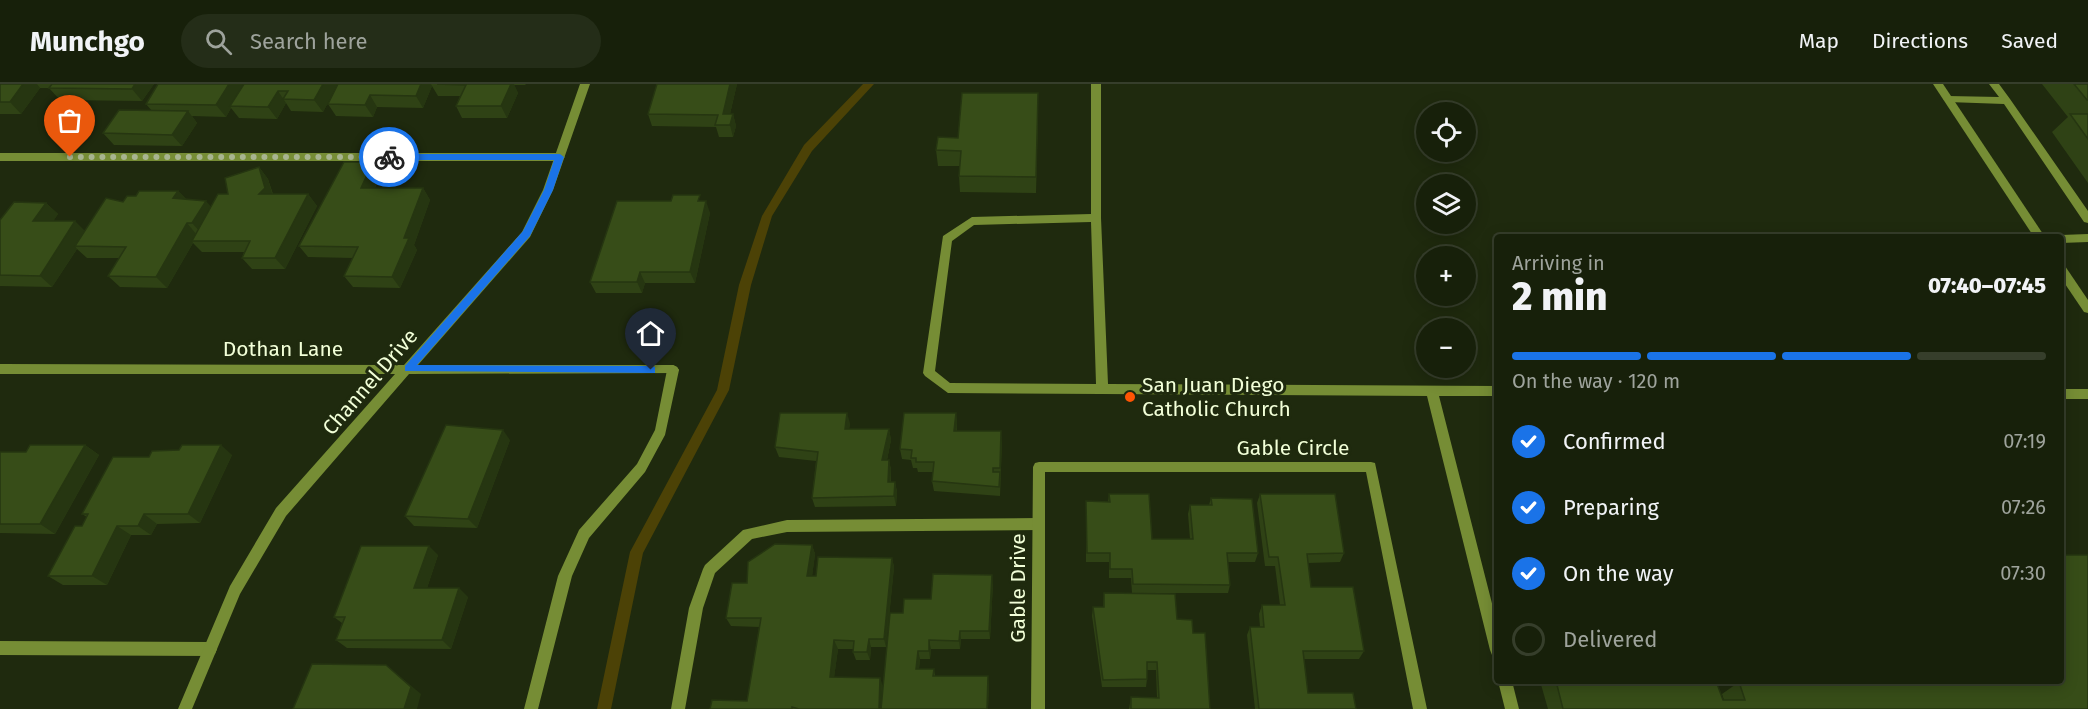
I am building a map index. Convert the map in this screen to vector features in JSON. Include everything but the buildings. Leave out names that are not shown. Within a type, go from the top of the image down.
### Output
[{"type":"street","name":"Channel Drive","points":[[185,709],[235,591],[281,512],[526,234],[548,190],[585,84]]},
{"type":"street","points":[[1096,84],[1096,218],[1102,389]]},
{"type":"street","points":[[1938,84],[2038,234]]},
{"type":"street","points":[[1994,84],[2088,219]]},
{"type":"street","points":[[1948,99],[2007,101]]},
{"type":"street","points":[[0,157],[560,157]]},
{"type":"street","points":[[1096,218],[972,221],[946,239],[929,374],[948,388],[1494,391]]},
{"type":"street","points":[[2064,239],[2088,238]]},
{"type":"street","points":[[2064,273],[2087,307]]},
{"type":"street","name":"Dothan Lane","points":[[0,369],[673,370],[662,431],[641,468],[584,534],[565,576],[531,709]]},
{"type":"street","points":[[1432,390],[1494,639]]},
{"type":"street","points":[[2064,394],[2088,394]]},
{"type":"street","name":"Gable Drive","points":[[1038,709],[1039,466]]},
{"type":"street","name":"Gable Circle","points":[[1039,466],[1371,467],[1420,709]]},
{"type":"street","points":[[678,709],[696,608],[710,569],[748,534],[787,526],[1039,524]]},
{"type":"street","points":[[0,648],[210,649]]},
{"type":"street","points":[[1506,684],[1512,709]]},
{"type":"waterway","points":[[604,709],[637,552],[723,390],[745,285],[767,216],[808,148],[869,84]]},
{"type":"way so far","points":[[70,157],[389,157]]},
{"type":"place","name":"San Juan Diego Catholic Church","points":[[1130,397]]},
{"type":"route","points":[[389,157],[560,157],[548,190],[526,234],[408,368],[651,370]]}]
